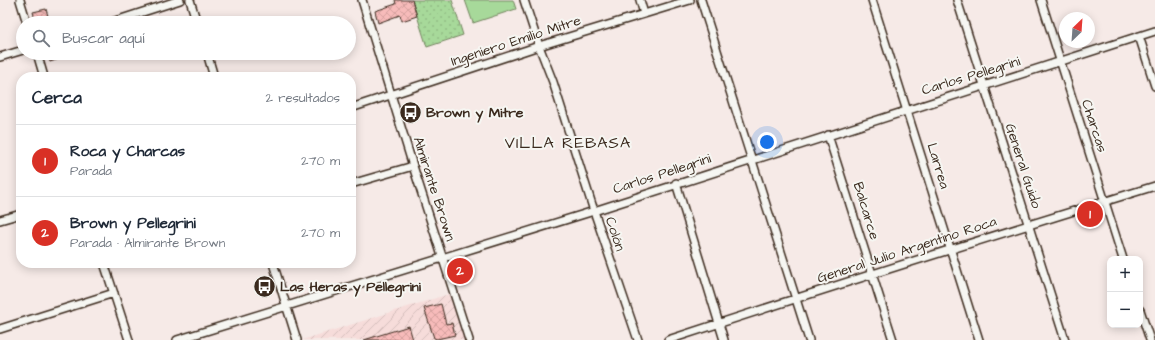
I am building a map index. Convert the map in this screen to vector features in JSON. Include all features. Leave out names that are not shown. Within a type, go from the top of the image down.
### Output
[{"type":"street","points":[[20,0],[25,16]]},
{"type":"street","points":[[130,16],[180,0]]},
{"type":"street","points":[[190,0],[195,16]]},
{"type":"street","name":"Almirante Brown","points":[[362,0],[469,340]]},
{"type":"street","name":"Colón","points":[[524,0],[553,82],[638,340]]},
{"type":"street","points":[[640,0],[644,14]]},
{"type":"street","name":"Ingeniero Emilio Mitre","points":[[356,106],[539,46],[690,0]]},
{"type":"street","points":[[701,0],[750,159],[809,340]]},
{"type":"street","name":"Larrea","points":[[872,0],[978,340]]},
{"type":"street","name":"General Guido","points":[[957,0],[1065,340]]},
{"type":"street","name":"Charcas","points":[[1041,0],[1122,256]]},
{"type":"street","name":"Carlos Pellegrini","points":[[177,340],[594,210],[906,109],[984,86],[1155,31]]},
{"type":"street","points":[[1139,36],[1155,86]]},
{"type":"street","points":[[0,57],[16,52]]},
{"type":"street","points":[[39,60],[43,72]]},
{"type":"street","points":[[209,60],[213,72]]},
{"type":"street","name":"Balcarce","points":[[828,135],[893,340]]},
{"type":"street","points":[[356,183],[413,166]]},
{"type":"street","points":[[676,183],[724,340]]},
{"type":"street","name":"General Julio Argentino Roca","points":[[668,340],[872,274],[1155,186]]},
{"type":"street","points":[[0,220],[16,215]]},
{"type":"street","points":[[106,268],[129,340]]},
{"type":"street","points":[[275,268],[296,340]]},
{"type":"street","points":[[0,329],[114,293]]},
{"type":"street","points":[[1143,319],[1150,340]]},
{"type":"shaded area","points":[[449,294],[464,340],[302,340]]},
{"type":"green space","points":[[412,0],[452,0],[463,35],[427,47]]},
{"type":"green space","points":[[465,0],[513,0],[516,9],[473,23]]},
{"type":"building","points":[[395,0],[412,0],[417,16],[402,21],[400,15],[378,23],[375,11],[396,4]]},
{"type":"building","points":[[46,9],[48,16],[34,16],[33,12]]},
{"type":"building","points":[[441,304],[446,324],[452,323],[455,335],[437,339],[434,338],[424,308]]},
{"type":"building","points":[[409,326],[413,340],[364,340]]},
{"type":"place","name":"Brown y Mitre","points":[[410,113]]},
{"type":"place","name":"Roca y Charcas","points":[[1090,214]]},
{"type":"place","name":"Brown y Pellegrini","points":[[460,271]]},
{"type":"place","name":"Las Heras y Pellegrini","points":[[265,287]]},
{"type":"district","name":"VILLA REBASA","points":[[568,143]]}]
